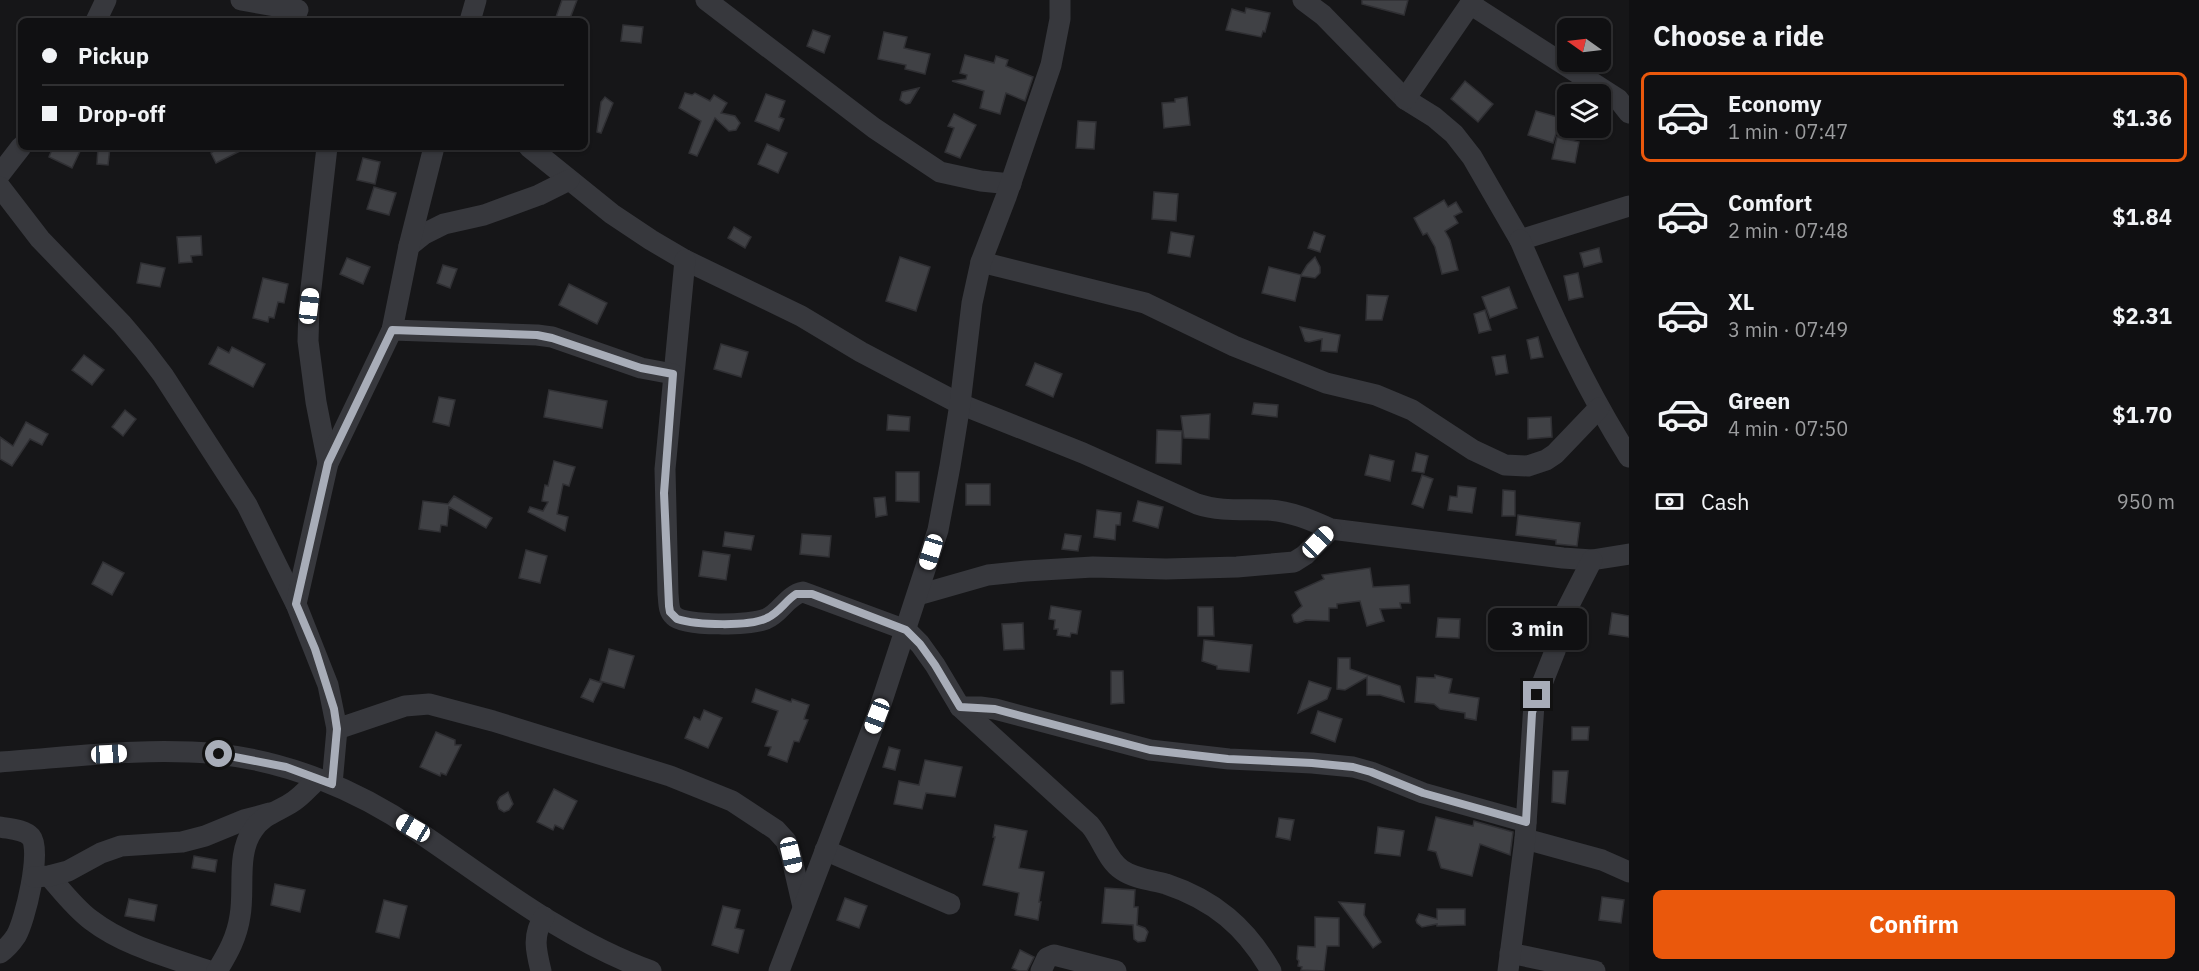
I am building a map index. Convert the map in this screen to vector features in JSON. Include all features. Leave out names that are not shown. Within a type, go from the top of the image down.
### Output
[{"type":"street","points":[[97,18],[106,0]]},
{"type":"street","points":[[241,0],[297,10]]},
{"type":"street","points":[[471,18],[476,0]]},
{"type":"street","points":[[706,0],[874,128],[940,172],[981,181],[1011,184]]},
{"type":"street","points":[[779,971],[877,716],[938,530],[960,404],[972,303],[981,261],[1011,184],[1051,65],[1060,19],[1060,0]]},
{"type":"street","points":[[1303,0],[1323,15],[1406,99],[1434,117],[1454,134],[1473,157],[1520,240],[1553,318],[1599,408],[1629,457]]},
{"type":"street","points":[[1406,99],[1472,2],[1618,99],[1629,112]]},
{"type":"street","points":[[0,174],[19,150]]},
{"type":"street","points":[[327,150],[309,306],[308,341],[316,402],[328,463]]},
{"type":"street","points":[[296,604],[328,463],[392,330],[409,246],[433,150]]},
{"type":"street","points":[[533,150],[631,227],[685,261],[801,316],[861,352],[960,404],[1083,453],[1197,504],[1216,509],[1277,511],[1307,519],[1331,529],[1592,560],[1629,554]]},
{"type":"street","points":[[409,246],[424,234],[444,224],[500,210],[569,180]]},
{"type":"street","points":[[0,187],[40,238],[122,324],[163,375],[247,505],[296,604],[328,685],[337,729],[325,781],[270,813],[244,819],[182,843],[121,846],[101,853],[68,871],[41,877]]},
{"type":"street","points":[[1520,240],[1629,206]]},
{"type":"street","points":[[685,261],[664,493],[668,594],[670,612],[673,616],[683,621],[752,622],[765,619],[778,612],[791,597],[803,592],[906,630],[920,644],[935,665],[960,707],[1090,825],[1118,868],[1132,875],[1183,890],[1220,912],[1252,940],[1271,971]]},
{"type":"street","points":[[981,261],[1145,303],[1234,346],[1326,383],[1376,395],[1412,410],[1473,450],[1505,465],[1528,466],[1546,460],[1555,454],[1599,408]]},
{"type":"street","points":[[392,330],[537,335],[641,368],[673,374]]},
{"type":"street","points":[[918,595],[988,575],[1026,571],[1093,567],[1166,569],[1237,567],[1294,562],[1305,555],[1331,529]]},
{"type":"street","points":[[1592,560],[1567,609],[1555,651],[1534,704],[1525,831],[1509,962],[1595,971]]},
{"type":"street","points":[[337,729],[405,706],[429,704],[493,721],[670,776],[732,801],[776,830],[786,841],[791,855],[802,907]]},
{"type":"street","points":[[960,707],[995,709],[1150,750],[1228,759],[1353,767],[1629,872]]},
{"type":"street","points":[[0,762],[179,751],[219,754],[286,767],[325,781],[413,828],[544,917],[603,952],[651,971]]},
{"type":"street","points":[[217,971],[238,929],[248,837],[270,813]]},
{"type":"street","points":[[0,827],[29,834],[33,840],[41,877],[16,936],[0,953]]},
{"type":"street","points":[[825,850],[950,904]]},
{"type":"street","points":[[41,877],[102,928],[148,950],[209,971]]},
{"type":"street","points":[[541,971],[535,940],[539,924],[544,917]]},
{"type":"street","points":[[1041,971],[1047,958],[1054,955],[1116,971]]},
{"type":"building","points":[[562,0],[577,0],[570,18],[556,17]]},
{"type":"building","points":[[1362,0],[1408,0],[1404,15],[1362,4]]},
{"type":"building","points":[[1246,8],[1270,13],[1265,32],[1263,31],[1261,37],[1226,30],[1232,9],[1245,13]]},
{"type":"building","points":[[623,25],[643,27],[641,43],[621,41]]},
{"type":"building","points":[[813,30],[830,36],[824,53],[807,46]]},
{"type":"building","points":[[884,32],[907,37],[904,48],[930,54],[925,74],[905,69],[906,65],[878,59]]},
{"type":"building","points":[[965,55],[994,63],[996,56],[1008,60],[1006,66],[1033,77],[1025,101],[1006,93],[1000,114],[980,108],[984,91],[952,81],[966,79],[967,75],[960,73]]},
{"type":"building","points":[[1465,81],[1493,104],[1478,122],[1451,99]]},
{"type":"building","points":[[919,88],[910,103],[906,104],[900,100],[902,92]]},
{"type":"building","points":[[685,93],[692,95],[695,93],[710,101],[714,95],[727,103],[721,113],[735,116],[740,123],[736,130],[729,131],[715,118],[697,156],[689,153],[701,121],[679,108]]},
{"type":"building","points":[[766,94],[785,101],[779,117],[784,119],[779,131],[755,121]]},
{"type":"building","points":[[605,97],[613,103],[601,133],[597,132],[601,102]]},
{"type":"building","points":[[1187,97],[1190,125],[1164,128],[1162,103],[1175,102],[1175,99]]},
{"type":"building","points":[[1536,111],[1557,117],[1557,130],[1553,143],[1528,135]]},
{"type":"building","points":[[954,114],[976,125],[960,158],[945,152],[954,128],[948,126]]},
{"type":"building","points":[[1078,121],[1096,122],[1094,149],[1076,148]]},
{"type":"building","points":[[1557,137],[1579,142],[1575,163],[1552,159]]},
{"type":"building","points":[[767,144],[787,153],[778,173],[758,164]]},
{"type":"building","points":[[52,150],[81,150],[72,168],[49,157]]},
{"type":"building","points":[[98,150],[110,150],[108,165],[97,164]]},
{"type":"building","points":[[242,150],[216,163],[211,153]]},
{"type":"building","points":[[363,158],[380,162],[375,184],[357,180]]},
{"type":"building","points":[[374,187],[396,193],[389,215],[367,209]]},
{"type":"building","points":[[1154,192],[1178,194],[1176,221],[1152,219]]},
{"type":"building","points":[[1444,200],[1448,207],[1456,202],[1462,212],[1454,216],[1458,223],[1445,231],[1450,240],[1458,270],[1442,274],[1435,247],[1427,233],[1423,235],[1414,218]]},
{"type":"building","points":[[734,227],[751,237],[745,248],[728,238]]},
{"type":"building","points":[[1171,232],[1194,236],[1190,257],[1168,253]]},
{"type":"building","points":[[1314,232],[1325,236],[1320,252],[1308,248]]},
{"type":"building","points":[[201,236],[202,255],[191,256],[192,262],[179,263],[177,237]]},
{"type":"building","points":[[1599,248],[1602,262],[1584,267],[1580,253]]},
{"type":"building","points":[[900,257],[930,267],[916,311],[886,301]]},
{"type":"building","points":[[1315,257],[1320,273],[1315,278],[1301,276],[1295,301],[1262,293],[1269,267],[1301,275]]},
{"type":"building","points":[[347,258],[370,267],[363,284],[340,274]]},
{"type":"building","points":[[141,263],[165,268],[160,287],[137,283]]},
{"type":"building","points":[[443,265],[457,269],[450,288],[437,283]]},
{"type":"building","points":[[1578,273],[1583,297],[1569,300],[1564,276]]},
{"type":"building","points":[[263,278],[288,284],[284,303],[278,302],[274,318],[269,317],[268,322],[253,318]]},
{"type":"building","points":[[569,284],[607,303],[597,324],[559,305]]},
{"type":"building","points":[[1509,287],[1517,308],[1490,318],[1482,297]]},
{"type":"building","points":[[1367,295],[1388,296],[1382,320],[1366,320]]},
{"type":"building","points":[[1485,310],[1491,330],[1479,333],[1474,314]]},
{"type":"building","points":[[1300,327],[1340,335],[1337,352],[1321,351],[1322,339],[1305,341]]},
{"type":"building","points":[[1538,337],[1543,357],[1531,359],[1527,340]]},
{"type":"building","points":[[721,344],[748,352],[741,377],[714,369]]},
{"type":"building","points":[[218,347],[229,353],[232,347],[265,364],[253,387],[209,364]]},
{"type":"building","points":[[84,355],[104,370],[92,385],[72,370]]},
{"type":"building","points":[[1505,355],[1508,373],[1496,375],[1492,357]]},
{"type":"building","points":[[1035,363],[1062,374],[1053,397],[1026,385]]},
{"type":"building","points":[[549,390],[607,401],[602,428],[544,417]]},
{"type":"building","points":[[439,397],[455,400],[449,426],[433,422]]},
{"type":"building","points":[[1254,403],[1278,405],[1277,417],[1252,414]]},
{"type":"building","points":[[125,410],[136,419],[123,436],[112,427]]},
{"type":"building","points":[[1210,414],[1209,439],[1184,438],[1181,416]]},
{"type":"building","points":[[888,415],[910,417],[909,431],[887,430]]},
{"type":"building","points":[[1551,417],[1552,437],[1528,439],[1528,418]]},
{"type":"building","points":[[26,422],[48,434],[42,445],[30,439],[12,466],[0,459],[0,437],[13,446]]},
{"type":"building","points":[[1157,430],[1182,431],[1181,464],[1156,463]]},
{"type":"building","points":[[1416,453],[1428,456],[1424,473],[1412,471]]},
{"type":"building","points":[[1370,455],[1394,461],[1390,481],[1365,475]]},
{"type":"building","points":[[554,461],[575,467],[569,486],[563,484],[557,514],[568,517],[565,531],[528,512],[530,507],[543,511],[548,502],[542,501]]},
{"type":"building","points":[[896,472],[919,472],[919,502],[896,501]]},
{"type":"building","points":[[1422,475],[1433,479],[1423,508],[1412,504]]},
{"type":"building","points":[[966,484],[990,484],[990,505],[966,505]]},
{"type":"building","points":[[1458,486],[1476,488],[1472,513],[1448,510],[1450,496],[1457,497]]},
{"type":"building","points":[[1503,490],[1515,491],[1515,516],[1502,516]]},
{"type":"building","points":[[454,496],[492,518],[486,528],[449,507],[447,526],[441,525],[440,532],[419,529],[423,501],[448,504]]},
{"type":"building","points":[[885,497],[887,515],[876,517],[874,498]]},
{"type":"building","points":[[1138,501],[1163,507],[1158,528],[1133,521]]},
{"type":"building","points":[[1097,510],[1121,513],[1120,525],[1116,525],[1115,540],[1094,537]]},
{"type":"building","points":[[1518,515],[1580,523],[1577,546],[1556,544],[1556,540],[1516,535]]},
{"type":"building","points":[[725,532],[754,536],[751,550],[723,546]]},
{"type":"building","points":[[802,534],[831,536],[829,557],[800,554]]},
{"type":"building","points":[[1065,534],[1081,536],[1078,551],[1062,549]]},
{"type":"building","points":[[526,550],[547,556],[540,583],[519,578]]},
{"type":"building","points":[[703,551],[730,555],[726,580],[699,576]]},
{"type":"building","points":[[103,562],[124,573],[112,595],[92,584]]},
{"type":"building","points":[[1370,568],[1373,587],[1409,585],[1410,603],[1400,603],[1401,608],[1380,609],[1384,621],[1367,626],[1360,601],[1337,604],[1337,608],[1329,608],[1329,621],[1294,622],[1292,615],[1302,606],[1295,592],[1324,579],[1322,575]]},
{"type":"building","points":[[1051,606],[1081,611],[1077,634],[1071,633],[1070,637],[1057,635],[1058,629],[1054,629],[1055,620],[1049,619]]},
{"type":"building","points":[[1198,607],[1213,607],[1214,636],[1198,636]]},
{"type":"building","points":[[1612,613],[1629,616],[1629,637],[1609,634]]},
{"type":"building","points":[[1438,618],[1460,619],[1459,638],[1436,637]]},
{"type":"building","points":[[1514,618],[1540,622],[1537,636],[1512,632]]},
{"type":"building","points":[[1023,623],[1024,649],[1004,650],[1002,624]]},
{"type":"building","points":[[1204,640],[1252,645],[1249,672],[1217,669],[1217,666],[1202,661]]},
{"type":"building","points":[[609,649],[634,656],[624,688],[600,681]]},
{"type":"building","points":[[1338,658],[1350,658],[1350,669],[1400,686],[1404,702],[1380,695],[1367,695],[1367,677],[1345,690],[1337,689]]},
{"type":"building","points":[[1111,671],[1123,671],[1124,703],[1111,704]]},
{"type":"building","points":[[1435,675],[1452,679],[1449,693],[1479,698],[1476,720],[1465,718],[1465,713],[1440,709],[1434,704],[1415,702],[1417,677],[1435,678]]},
{"type":"building","points":[[590,679],[602,683],[593,702],[581,697]]},
{"type":"building","points":[[1309,681],[1331,688],[1327,699],[1298,713]]},
{"type":"building","points":[[756,689],[791,702],[792,699],[809,705],[804,719],[808,720],[799,742],[794,741],[787,762],[768,755],[771,747],[765,746],[778,711],[752,702]]},
{"type":"building","points":[[704,710],[722,718],[708,748],[685,738],[694,717],[700,720]]},
{"type":"building","points":[[1318,711],[1342,719],[1335,742],[1311,733]]},
{"type":"building","points":[[1572,727],[1589,727],[1588,740],[1572,740]]},
{"type":"building","points":[[436,732],[455,740],[455,745],[461,745],[446,775],[441,773],[440,776],[420,767]]},
{"type":"building","points":[[889,747],[900,750],[895,770],[883,767]]},
{"type":"building","points":[[925,760],[962,767],[955,797],[926,793],[922,809],[894,804],[899,781],[919,785]]},
{"type":"building","points":[[1553,771],[1568,771],[1565,804],[1552,802]]},
{"type":"building","points":[[554,789],[577,801],[563,829],[555,825],[553,830],[537,822]]},
{"type":"building","points":[[508,792],[513,804],[509,810],[504,812],[499,809],[497,802]]},
{"type":"building","points":[[1436,817],[1473,826],[1474,821],[1513,832],[1510,855],[1480,844],[1472,876],[1441,868],[1436,852],[1428,850]]},
{"type":"building","points":[[1279,818],[1294,820],[1290,840],[1276,837]]},
{"type":"building","points":[[995,825],[1027,831],[1019,868],[1044,872],[1038,920],[1015,915],[1019,893],[983,885],[995,837],[993,837]]},
{"type":"building","points":[[1378,827],[1404,831],[1400,856],[1375,853]]},
{"type":"building","points":[[194,856],[217,860],[215,872],[192,868]]},
{"type":"building","points":[[275,884],[305,890],[300,912],[271,905]]},
{"type":"building","points":[[1105,888],[1135,890],[1134,907],[1138,907],[1137,925],[1148,932],[1145,941],[1138,942],[1134,939],[1133,925],[1102,923]]},
{"type":"building","points":[[1602,897],[1624,900],[1621,923],[1599,920]]},
{"type":"building","points":[[845,898],[867,906],[859,928],[837,920]]},
{"type":"building","points":[[129,899],[157,905],[154,921],[125,916]]},
{"type":"building","points":[[384,900],[407,906],[399,938],[376,932]]},
{"type":"building","points":[[1339,902],[1365,904],[1364,915],[1381,942],[1373,948]]},
{"type":"building","points":[[723,906],[740,910],[735,928],[744,930],[738,953],[712,945]]},
{"type":"building","points":[[1437,909],[1465,909],[1465,925],[1437,926],[1437,924],[1422,927],[1417,923],[1419,914],[1437,919]]},
{"type":"building","points":[[1315,917],[1339,918],[1339,946],[1327,946],[1324,971],[1301,970],[1302,967],[1298,966],[1297,959],[1298,946],[1315,947]]},
{"type":"building","points":[[1020,950],[1034,957],[1027,971],[1012,968]]},
{"type":"route","points":[[219,754],[286,767],[332,784],[337,729],[334,709],[315,649],[296,604],[328,463],[392,330],[537,335],[641,368],[673,374],[664,493],[668,594],[670,612],[683,621],[752,622],[765,619],[778,612],[796,594],[803,592],[812,594],[906,630],[920,644],[935,665],[960,707],[995,709],[1131,746],[1189,756],[1353,767],[1423,793],[1526,822],[1532,713],[1537,695]]}]
